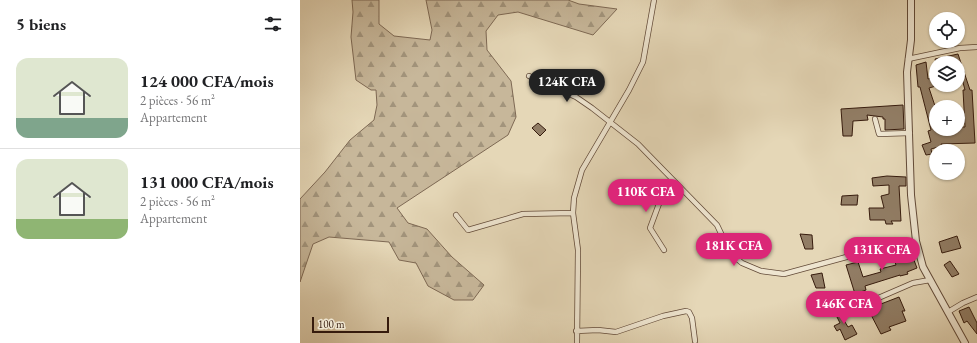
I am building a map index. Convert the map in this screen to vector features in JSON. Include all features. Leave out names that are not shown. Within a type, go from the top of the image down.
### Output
[{"type":"street","points":[[577,343],[578,250],[573,213],[574,198],[582,170],[611,122],[643,62],[654,0]]},
{"type":"street","points":[[911,0],[911,40],[908,59],[911,195],[916,241],[919,257],[930,280],[965,343]]},
{"type":"street","points":[[908,59],[960,48],[977,47]]},
{"type":"street","points":[[529,76],[576,97],[611,122],[638,144],[720,229],[727,246],[736,258],[742,263],[761,272],[784,274],[850,256],[916,241]]},
{"type":"street","points":[[875,119],[879,134],[910,133]]},
{"type":"street","points":[[664,250],[650,228],[663,193],[676,183]]},
{"type":"street","points":[[456,215],[468,230],[523,214],[573,213]]},
{"type":"street","points":[[876,299],[913,283],[930,280]]},
{"type":"street","points":[[948,312],[977,297]]},
{"type":"street","points":[[576,331],[598,330],[616,332],[663,316],[686,311],[689,312],[692,318],[695,341]]},
{"type":"green space","points":[[352,0],[379,0],[379,24],[394,36],[430,40],[432,30],[426,0],[568,0],[579,4],[617,9],[593,35],[518,12],[498,15],[486,31],[487,50],[511,81],[516,117],[508,135],[397,208],[408,223],[427,229],[452,257],[484,285],[473,300],[454,300],[428,286],[416,263],[399,260],[389,242],[329,237],[313,244],[300,282],[300,199],[325,172],[350,140],[374,120],[377,105],[376,90],[371,90],[356,80],[351,37],[353,12]]},
{"type":"building","points":[[926,62],[929,79],[929,92],[933,100],[929,100],[929,122],[920,87],[918,87],[916,65]]},
{"type":"building","points":[[965,75],[970,90],[972,90],[975,143],[929,144],[929,154],[926,155],[922,145],[931,142],[929,136],[965,136],[965,100],[964,100]]},
{"type":"building","points":[[903,105],[904,129],[885,130],[885,119],[883,119],[883,117],[867,115],[868,120],[853,121],[852,136],[843,136],[841,109]]},
{"type":"building","points":[[538,123],[546,130],[540,136],[532,128]]},
{"type":"building","points":[[887,176],[906,177],[906,186],[899,186],[901,221],[891,221],[893,224],[886,224],[885,220],[870,220],[869,208],[884,208],[881,196],[889,194],[889,185],[873,186],[872,178]]},
{"type":"building","points":[[858,195],[857,205],[841,205],[842,196]]},
{"type":"building","points":[[800,234],[812,235],[813,249],[805,249]]},
{"type":"building","points":[[957,236],[961,248],[942,253],[939,242]]},
{"type":"building","points":[[911,247],[912,255],[917,268],[907,272],[908,274],[865,286],[866,290],[855,294],[846,265],[858,262],[863,277],[881,272],[880,269],[896,265],[895,262],[897,261],[892,252]]},
{"type":"building","points":[[950,261],[959,274],[952,277],[944,265]]},
{"type":"building","points":[[822,273],[825,288],[816,288],[811,275]]},
{"type":"building","points":[[854,297],[861,309],[857,313],[847,300]]},
{"type":"building","points":[[899,297],[905,311],[902,311],[906,321],[889,327],[891,330],[881,334],[868,309]]},
{"type":"building","points":[[844,307],[848,314],[842,317],[848,327],[852,325],[857,334],[845,340],[840,329],[837,331],[834,326],[840,323],[835,313]]},
{"type":"building","points":[[969,307],[977,323],[977,334],[967,321],[964,323],[959,311]]}]
